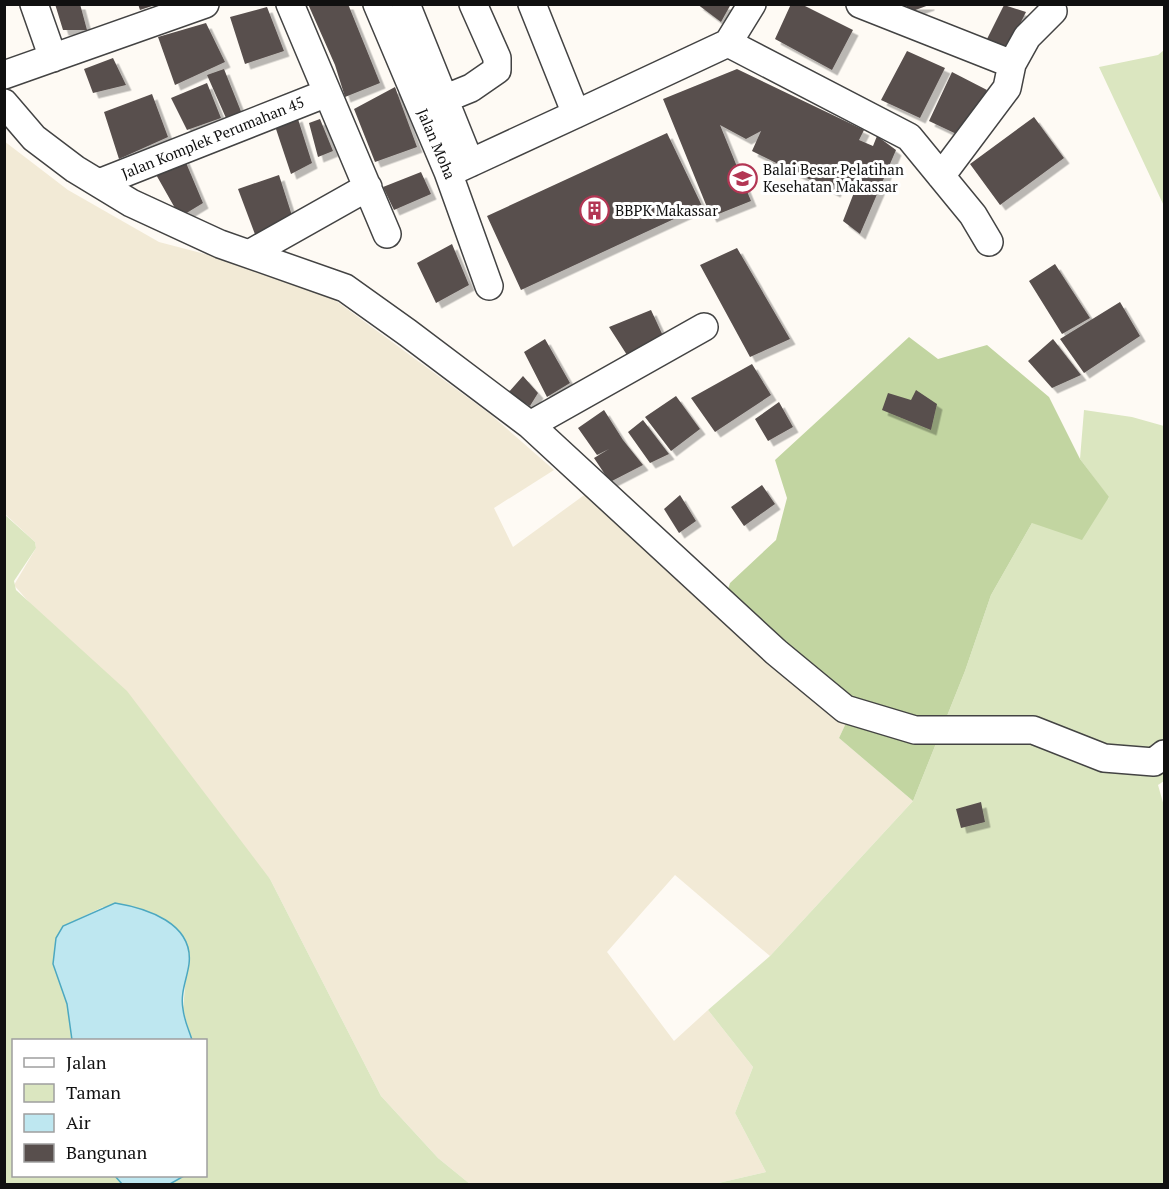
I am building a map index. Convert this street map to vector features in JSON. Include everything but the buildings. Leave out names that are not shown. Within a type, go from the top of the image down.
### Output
[{"type":"street","points":[[34,4],[53,58]]},
{"type":"street","points":[[4,75],[206,4]]},
{"type":"street","points":[[290,4],[387,234]]},
{"type":"street","name":"Jalan Moha","points":[[377,4],[459,168],[489,286]]},
{"type":"street","points":[[406,4],[444,99],[459,168],[728,43],[752,4]]},
{"type":"street","points":[[444,99],[471,88],[497,70],[497,58],[473,4]]},
{"type":"street","points":[[532,4],[576,114]]},
{"type":"street","points":[[860,4],[1012,64]]},
{"type":"street","points":[[941,176],[1007,88],[1012,64],[1027,38],[1053,11]]},
{"type":"street","points":[[728,43],[909,137],[974,215],[989,242]]},
{"type":"street","name":"Jalan Komplek Perumahan 45","points":[[99,183],[327,93]]},
{"type":"street","points":[[4,103],[34,138],[131,203],[249,254],[345,288],[531,425],[776,652],[845,709],[915,730],[1034,730],[1104,758],[1154,762],[1164,754]]},
{"type":"street","points":[[249,254],[368,187]]},
{"type":"street","points":[[531,425],[704,327]]},
{"type":"shaded area","points":[[4,141],[68,190],[159,242],[247,265],[335,300],[490,414],[554,470],[494,508],[513,547],[587,493],[846,723],[839,738],[913,801],[770,956],[675,875],[607,952],[674,1041],[708,1010],[753,1067],[735,1113],[766,1172],[714,1184],[470,1184],[438,1158],[381,1096],[270,879],[14,585],[36,548],[35,542],[5,514]]},
{"type":"green space","points":[[1164,50],[1164,206],[1099,67],[1158,55]]},
{"type":"green space","points":[[909,337],[938,359],[987,345],[1049,397],[1080,459],[1109,497],[1082,540],[1032,523],[991,595],[965,671],[913,801],[839,738],[846,723],[719,617],[730,583],[776,540],[787,498],[775,460]]},
{"type":"green space","points":[[1084,410],[1132,417],[1164,426],[1164,781],[1158,785],[1164,806],[1164,1184],[714,1184],[766,1172],[735,1113],[753,1067],[708,1010],[770,956],[913,801],[965,671],[991,595],[1032,523],[1109,498],[1080,459]]},
{"type":"green space","points":[[4,514],[35,542],[36,548],[14,581],[16,590],[127,691],[270,879],[381,1096],[438,1158],[470,1184],[170,1184],[182,1177],[207,1177],[207,1039],[192,1039],[183,1010],[186,975],[103,907],[63,926],[53,964],[67,1004],[72,1039],[12,1039],[12,1177],[116,1177],[122,1184],[5,1184]]},
{"type":"water","points":[[115,903],[153,914],[176,928],[184,938],[189,950],[189,964],[182,1003],[192,1039],[72,1039],[67,1004],[53,964],[56,938],[63,926]]},
{"type":"water","points":[[116,1177],[182,1177],[170,1184],[122,1184]]},
{"type":"place","name":"Balai Besar Pelatihan Kesehatan Makassar","points":[[742,179]]},
{"type":"place","name":"BBPK Makassar","points":[[594,211]]}]
